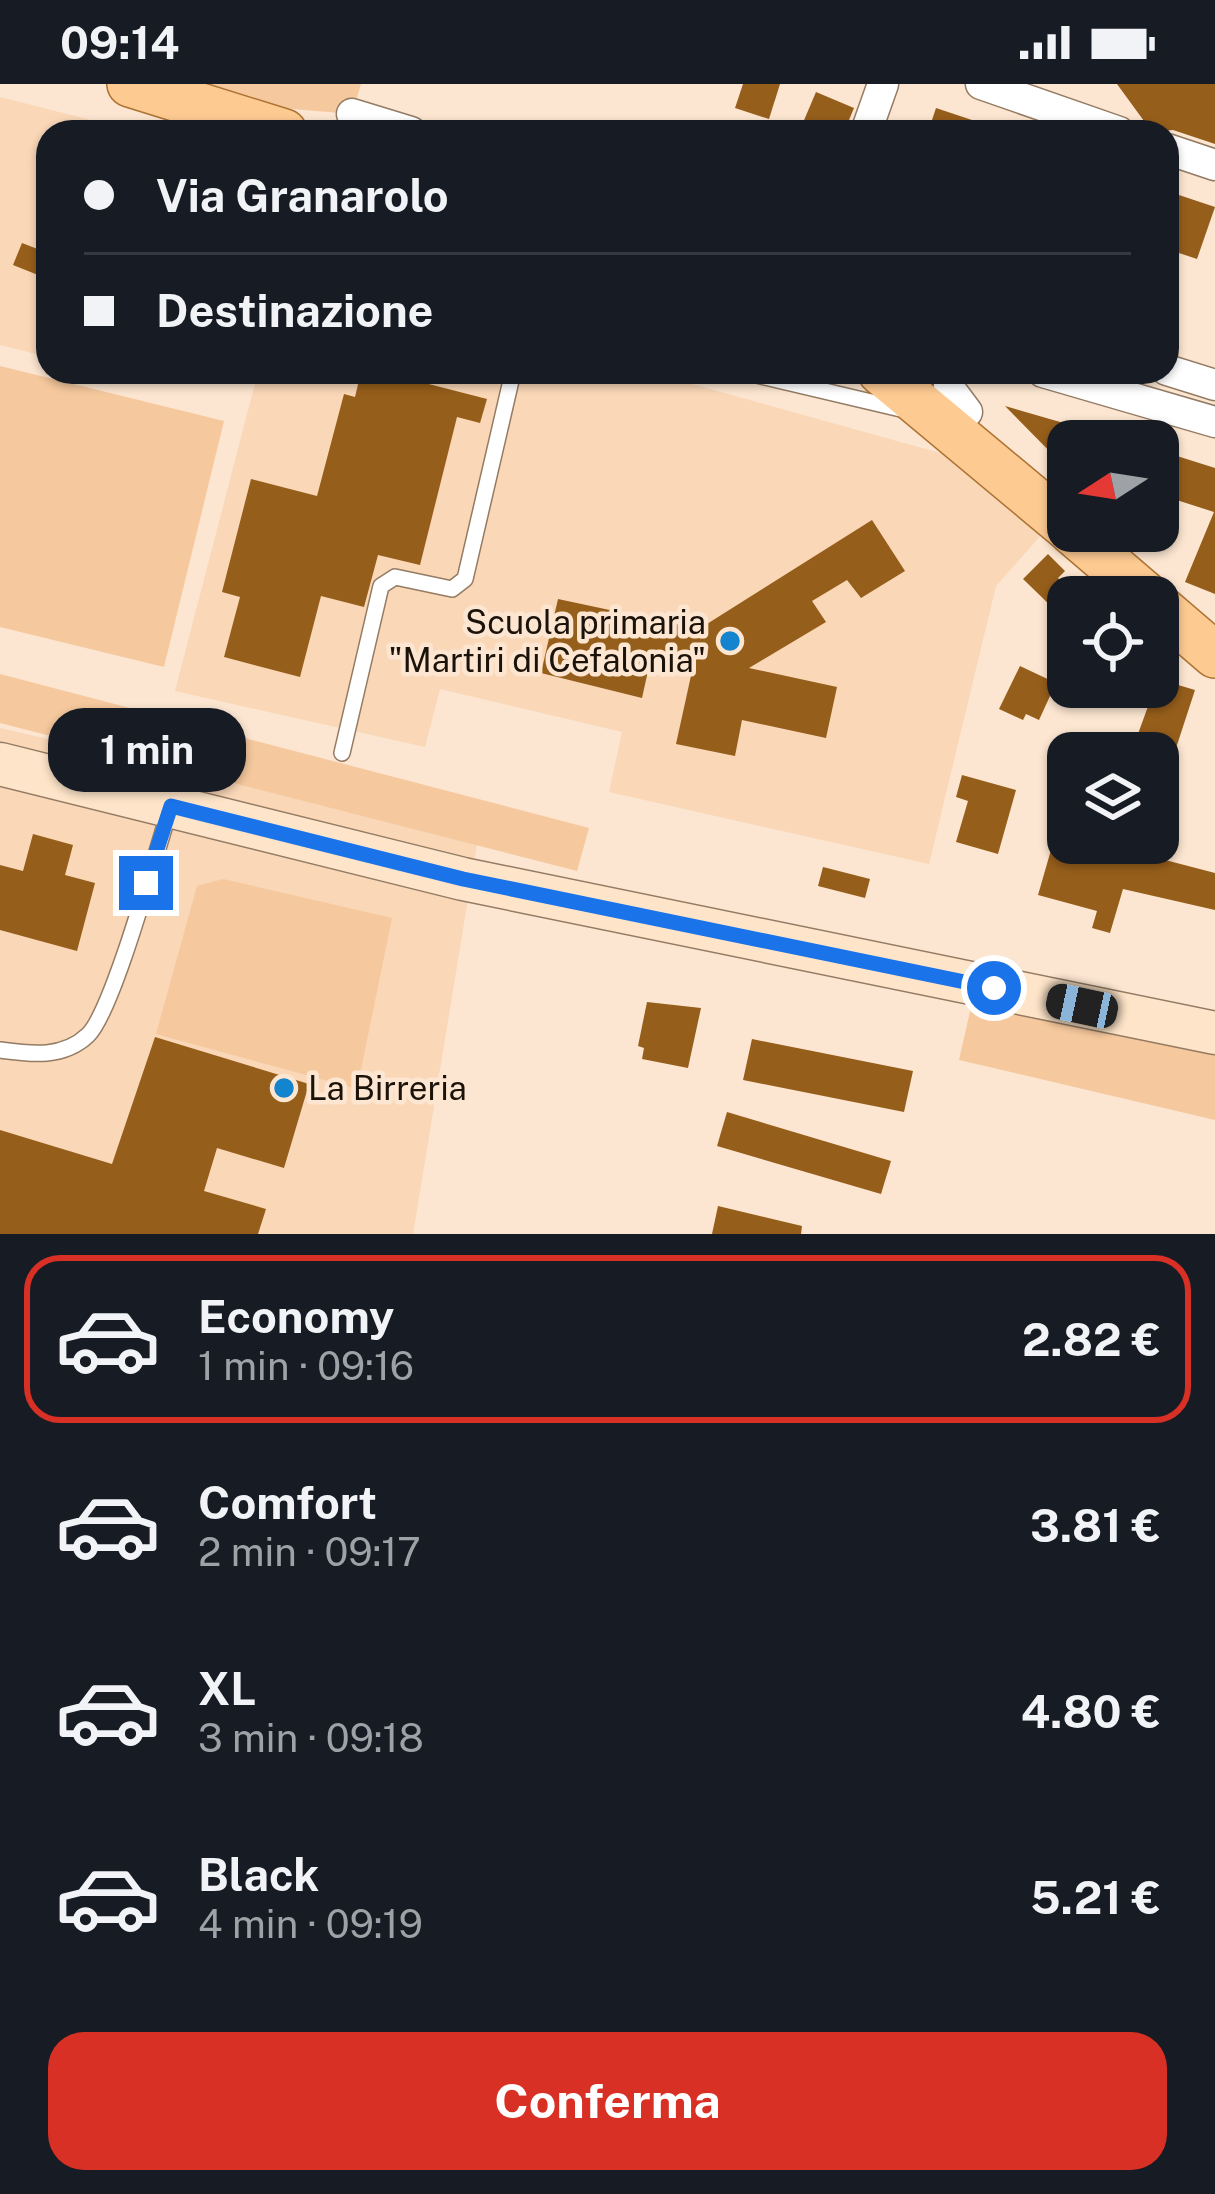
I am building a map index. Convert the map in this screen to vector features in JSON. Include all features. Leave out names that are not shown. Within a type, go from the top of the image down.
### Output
[{"type":"main road","points":[[130,84],[197,113],[229,120]]},
{"type":"main road","points":[[911,384],[951,401],[1047,506]]},
{"type":"main road","points":[[1095,552],[1123,576]]},
{"type":"main road","points":[[1179,624],[1215,655]]},
{"type":"main road","points":[[0,764],[463,879],[1215,1033]]},
{"type":"street","points":[[870,120],[883,84]]},
{"type":"street","points":[[981,84],[1084,120]]},
{"type":"street","points":[[352,114],[372,120]]},
{"type":"street","points":[[1179,153],[1215,165]]},
{"type":"street","points":[[1179,374],[1215,385]]},
{"type":"street","points":[[1084,384],[1215,422]]},
{"type":"lane","points":[[342,753],[381,586],[395,577],[452,589],[466,579],[510,384]]},
{"type":"lane","points":[[830,384],[951,401]]},
{"type":"lane","points":[[0,1050],[41,1056],[89,1035],[109,997],[171,806]]},
{"type":"shaded area","points":[[169,84],[361,84],[352,114],[223,103]]},
{"type":"shaded area","points":[[0,97],[91,120],[36,120],[36,354],[0,345]]},
{"type":"shaded area","points":[[0,366],[36,375],[36,384],[73,384],[224,421],[164,667],[0,627]]},
{"type":"shaded area","name":"Scuola primaria \"Martiri di Cefalonia\"","points":[[255,384],[692,384],[958,458],[1043,533],[996,586],[929,864],[609,792],[622,732],[440,689],[425,747],[175,691]]},
{"type":"shaded area","points":[[0,674],[589,828],[577,871],[0,723]]},
{"type":"shaded area","points":[[0,728],[478,838],[413,1234],[0,1234]]},
{"type":"shaded area","points":[[223,879],[392,918],[357,1089],[156,1034],[197,886]]},
{"type":"shaded area","points":[[974,994],[1215,1048],[1215,1120],[959,1060]]},
{"type":"building","points":[[743,84],[780,84],[769,119],[735,108]]},
{"type":"building","points":[[1117,84],[1215,84],[1215,144],[1179,132],[1179,120],[1143,120]]},
{"type":"building","points":[[816,92],[854,108],[849,120],[804,120]]},
{"type":"building","points":[[936,108],[972,120],[932,120]]},
{"type":"building","points":[[1179,195],[1215,207],[1197,259],[1179,253]]},
{"type":"building","points":[[22,243],[36,248],[36,274],[13,265]]},
{"type":"building","points":[[358,384],[429,384],[487,399],[480,423],[457,417],[420,565],[378,555],[364,607],[321,596],[300,677],[224,657],[240,597],[222,592],[251,479],[317,496],[344,394],[355,397]]},
{"type":"building","points":[[1005,406],[1053,420],[1047,420],[1047,449]]},
{"type":"building","points":[[1179,457],[1215,468],[1215,594],[1185,582],[1214,512],[1179,501]]},
{"type":"building","points":[[872,520],[905,571],[861,598],[847,580],[812,601],[826,622],[749,668],[837,687],[826,738],[742,720],[735,756],[676,744],[694,662],[652,653],[642,698],[541,673],[558,599],[699,629]]},
{"type":"building","points":[[1048,554],[1065,571],[1047,576],[1047,602],[1023,579]]},
{"type":"building","points":[[1020,666],[1047,679],[1047,703],[1039,720],[1026,714],[1023,720],[999,709]]},
{"type":"building","points":[[1179,685],[1195,690],[1179,739],[1179,732],[1139,732],[1147,708],[1179,708]]},
{"type":"building","points":[[962,775],[1016,790],[998,854],[956,842],[968,801],[956,797]]},
{"type":"building","points":[[33,834],[73,845],[65,875],[95,883],[77,951],[0,930],[0,865],[23,871]]},
{"type":"building","points":[[1047,864],[1179,864],[1215,873],[1215,910],[1123,889],[1110,933],[1092,928],[1097,911],[1038,895]]},
{"type":"building","points":[[823,867],[870,879],[865,898],[818,886]]},
{"type":"building","points":[[647,1002],[701,1008],[688,1068],[642,1059],[644,1048],[638,1046]]},
{"type":"building","points":[[155,1037],[309,1084],[284,1168],[217,1148],[204,1191],[266,1209],[258,1234],[0,1234],[0,1130],[112,1164]]},
{"type":"building","points":[[752,1039],[913,1071],[904,1112],[743,1080]]},
{"type":"building","points":[[727,1112],[891,1161],[881,1194],[717,1146]]},
{"type":"building","points":[[718,1206],[802,1226],[801,1234],[712,1234]]},
{"type":"place","name":"Scuola primaria \"Martiri di Cefalonia\"","points":[[730,641]]},
{"type":"place","name":"La Birreria","points":[[284,1088]]},
{"type":"route","points":[[146,883],[171,806],[463,879],[994,988]]}]
